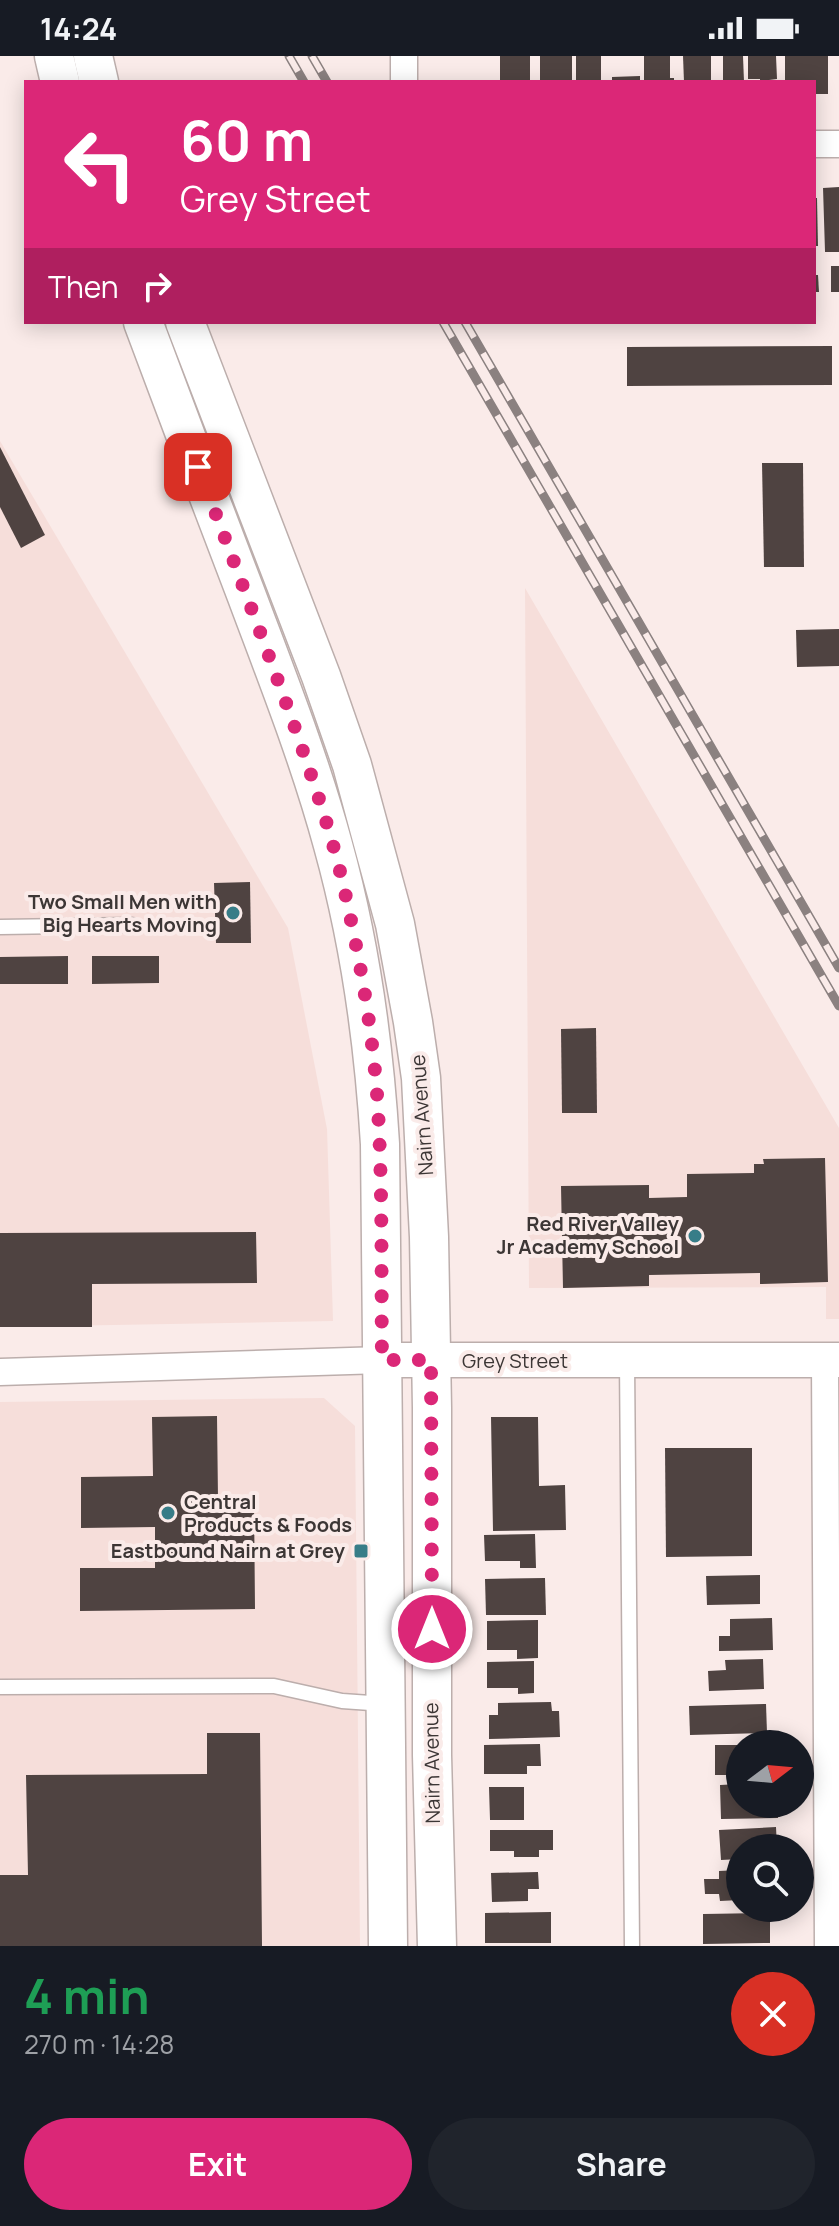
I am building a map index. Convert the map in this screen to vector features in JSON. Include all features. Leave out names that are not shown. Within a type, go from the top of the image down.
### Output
[{"type":"main road","points":[[54,56],[60,80]]},
{"type":"main road","points":[[93,56],[99,80]]},
{"type":"main road","points":[[144,324],[275,670],[318,795],[347,902],[369,1027],[380,1144],[388,1946]]},
{"type":"main road","name":"Nairn Avenue","points":[[186,324],[347,750],[395,924],[421,1078],[429,1237],[432,1755],[437,1946]]},
{"type":"main road","points":[[386,1704],[432,1755]]},
{"type":"street","points":[[404,56],[404,80]]},
{"type":"street","points":[[816,144],[839,144]]},
{"type":"street","name":"Grey Street","points":[[0,1372],[382,1360],[832,1360]]},
{"type":"street","points":[[828,1946],[832,1360]]},
{"type":"lane","points":[[0,927],[132,925]]},
{"type":"lane","points":[[627,1361],[632,1946]]},
{"type":"lane","points":[[0,1687],[274,1686],[342,1701],[386,1704]]},
{"type":"shaded area","points":[[0,441],[288,928],[327,1129],[333,1321],[0,1327]]},
{"type":"shaded area","points":[[525,588],[839,1128],[839,1319],[826,1319],[826,1287],[529,1288]]},
{"type":"shaded area","points":[[324,1398],[355,1426],[360,1946],[0,1946],[0,1402]]},
{"type":"building","points":[[500,56],[530,56],[530,80],[500,80]]},
{"type":"building","points":[[540,56],[572,56],[572,80],[540,80]]},
{"type":"building","points":[[576,56],[601,56],[601,80],[576,80]]},
{"type":"building","points":[[644,56],[670,56],[670,78],[674,80],[644,80]]},
{"type":"building","points":[[683,56],[711,56],[711,80],[684,80]]},
{"type":"building","points":[[723,56],[743,56],[744,80],[723,80]]},
{"type":"building","points":[[748,56],[776,56],[777,79],[748,79]]},
{"type":"building","points":[[785,56],[828,56],[828,94],[816,94],[816,80],[785,80]]},
{"type":"building","points":[[640,76],[640,80],[612,80],[612,77]]},
{"type":"building","points":[[839,187],[839,252],[825,252],[823,188]]},
{"type":"building","points":[[816,198],[817,198],[816,246]]},
{"type":"building","points":[[831,266],[839,266],[839,292],[831,292]]},
{"type":"building","points":[[816,275],[818,275],[819,292],[816,292]]},
{"type":"building","points":[[832,346],[832,385],[627,386],[627,347]]},
{"type":"building","points":[[0,447],[45,535],[21,548],[0,507]]},
{"type":"building","points":[[762,463],[803,463],[804,567],[764,567]]},
{"type":"building","points":[[839,629],[839,666],[797,667],[796,630]]},
{"type":"building","name":"Two Small Men with Big Hearts Moving","points":[[250,882],[251,943],[216,943],[214,883]]},
{"type":"building","points":[[68,956],[68,984],[0,984],[0,957]]},
{"type":"building","points":[[92,956],[159,956],[159,983],[92,984]]},
{"type":"building","points":[[596,1028],[597,1113],[562,1113],[561,1029]]},
{"type":"building","name":"Red River Valley Jr Academy School","points":[[825,1158],[828,1282],[760,1284],[760,1273],[649,1275],[649,1286],[563,1288],[561,1186],[649,1185],[649,1198],[687,1197],[687,1174],[754,1173],[754,1164],[764,1164],[763,1159]]},
{"type":"building","points":[[256,1232],[257,1283],[92,1284],[92,1327],[0,1327],[0,1233]]},
{"type":"building","name":"Central Products & Foods","points":[[217,1416],[218,1499],[254,1499],[255,1609],[80,1611],[80,1568],[155,1568],[155,1527],[81,1528],[81,1477],[153,1476],[152,1417]]},
{"type":"building","points":[[491,1417],[538,1417],[539,1486],[565,1485],[566,1530],[493,1531]]},
{"type":"building","points":[[665,1448],[752,1448],[752,1556],[666,1557]]},
{"type":"building","points":[[535,1534],[536,1568],[520,1568],[520,1561],[485,1561],[484,1535]]},
{"type":"building","points":[[760,1575],[760,1604],[707,1605],[706,1576]]},
{"type":"building","points":[[545,1578],[546,1615],[486,1615],[485,1579]]},
{"type":"building","points":[[772,1618],[773,1650],[719,1651],[719,1636],[730,1636],[730,1619]]},
{"type":"building","points":[[538,1620],[538,1658],[517,1659],[517,1650],[487,1650],[487,1621]]},
{"type":"building","points":[[763,1659],[764,1689],[709,1691],[708,1671],[726,1670],[725,1660]]},
{"type":"building","points":[[534,1661],[534,1693],[518,1694],[518,1688],[487,1688],[487,1662]]},
{"type":"building","points":[[551,1702],[552,1711],[559,1711],[560,1737],[489,1739],[489,1715],[498,1715],[498,1703]]},
{"type":"building","points":[[766,1704],[767,1730],[726,1730],[726,1734],[690,1735],[689,1706]]},
{"type":"building","points":[[207,1733],[260,1733],[262,1946],[0,1946],[0,1875],[28,1875],[26,1775],[207,1774]]},
{"type":"building","points":[[540,1744],[541,1766],[527,1766],[527,1774],[484,1774],[484,1745]]},
{"type":"building","points":[[715,1745],[726,1745],[726,1775],[715,1775]]},
{"type":"building","points":[[720,1785],[726,1785],[726,1818],[778,1818],[721,1819]]},
{"type":"building","points":[[489,1787],[524,1787],[524,1820],[490,1820]]},
{"type":"building","points":[[776,1827],[776,1834],[726,1834],[726,1860],[721,1860],[719,1830]]},
{"type":"building","points":[[490,1830],[553,1830],[553,1850],[539,1850],[539,1857],[514,1857],[514,1851],[490,1851]]},
{"type":"building","points":[[719,1871],[726,1871],[726,1901],[720,1901],[719,1894],[705,1894],[704,1879],[719,1879]]},
{"type":"building","points":[[538,1872],[539,1889],[528,1889],[528,1901],[492,1902],[491,1873]]},
{"type":"building","points":[[551,1912],[551,1943],[485,1943],[485,1913]]},
{"type":"building","points":[[703,1914],[726,1914],[726,1922],[770,1922],[770,1943],[703,1944]]},
{"type":"railway","points":[[289,56],[303,80]]},
{"type":"railway","points":[[312,56],[326,80]]},
{"type":"railway","points":[[444,324],[839,1006]]},
{"type":"railway","points":[[466,324],[839,968]]},
{"type":"place","name":"Two Small Men with Big Hearts Moving","points":[[233,913]]},
{"type":"place","name":"Red River Valley Jr Academy School","points":[[695,1236]]},
{"type":"place","name":"Central Products & Foods","points":[[168,1513]]},
{"type":"place","name":"Eastbound Nairn at Grey","points":[[361,1551]]},
{"type":"route","points":[[198,467],[275,670],[318,795],[347,902],[369,1027],[376,1091],[380,1144],[382,1360],[431,1360],[432,1629]]}]
